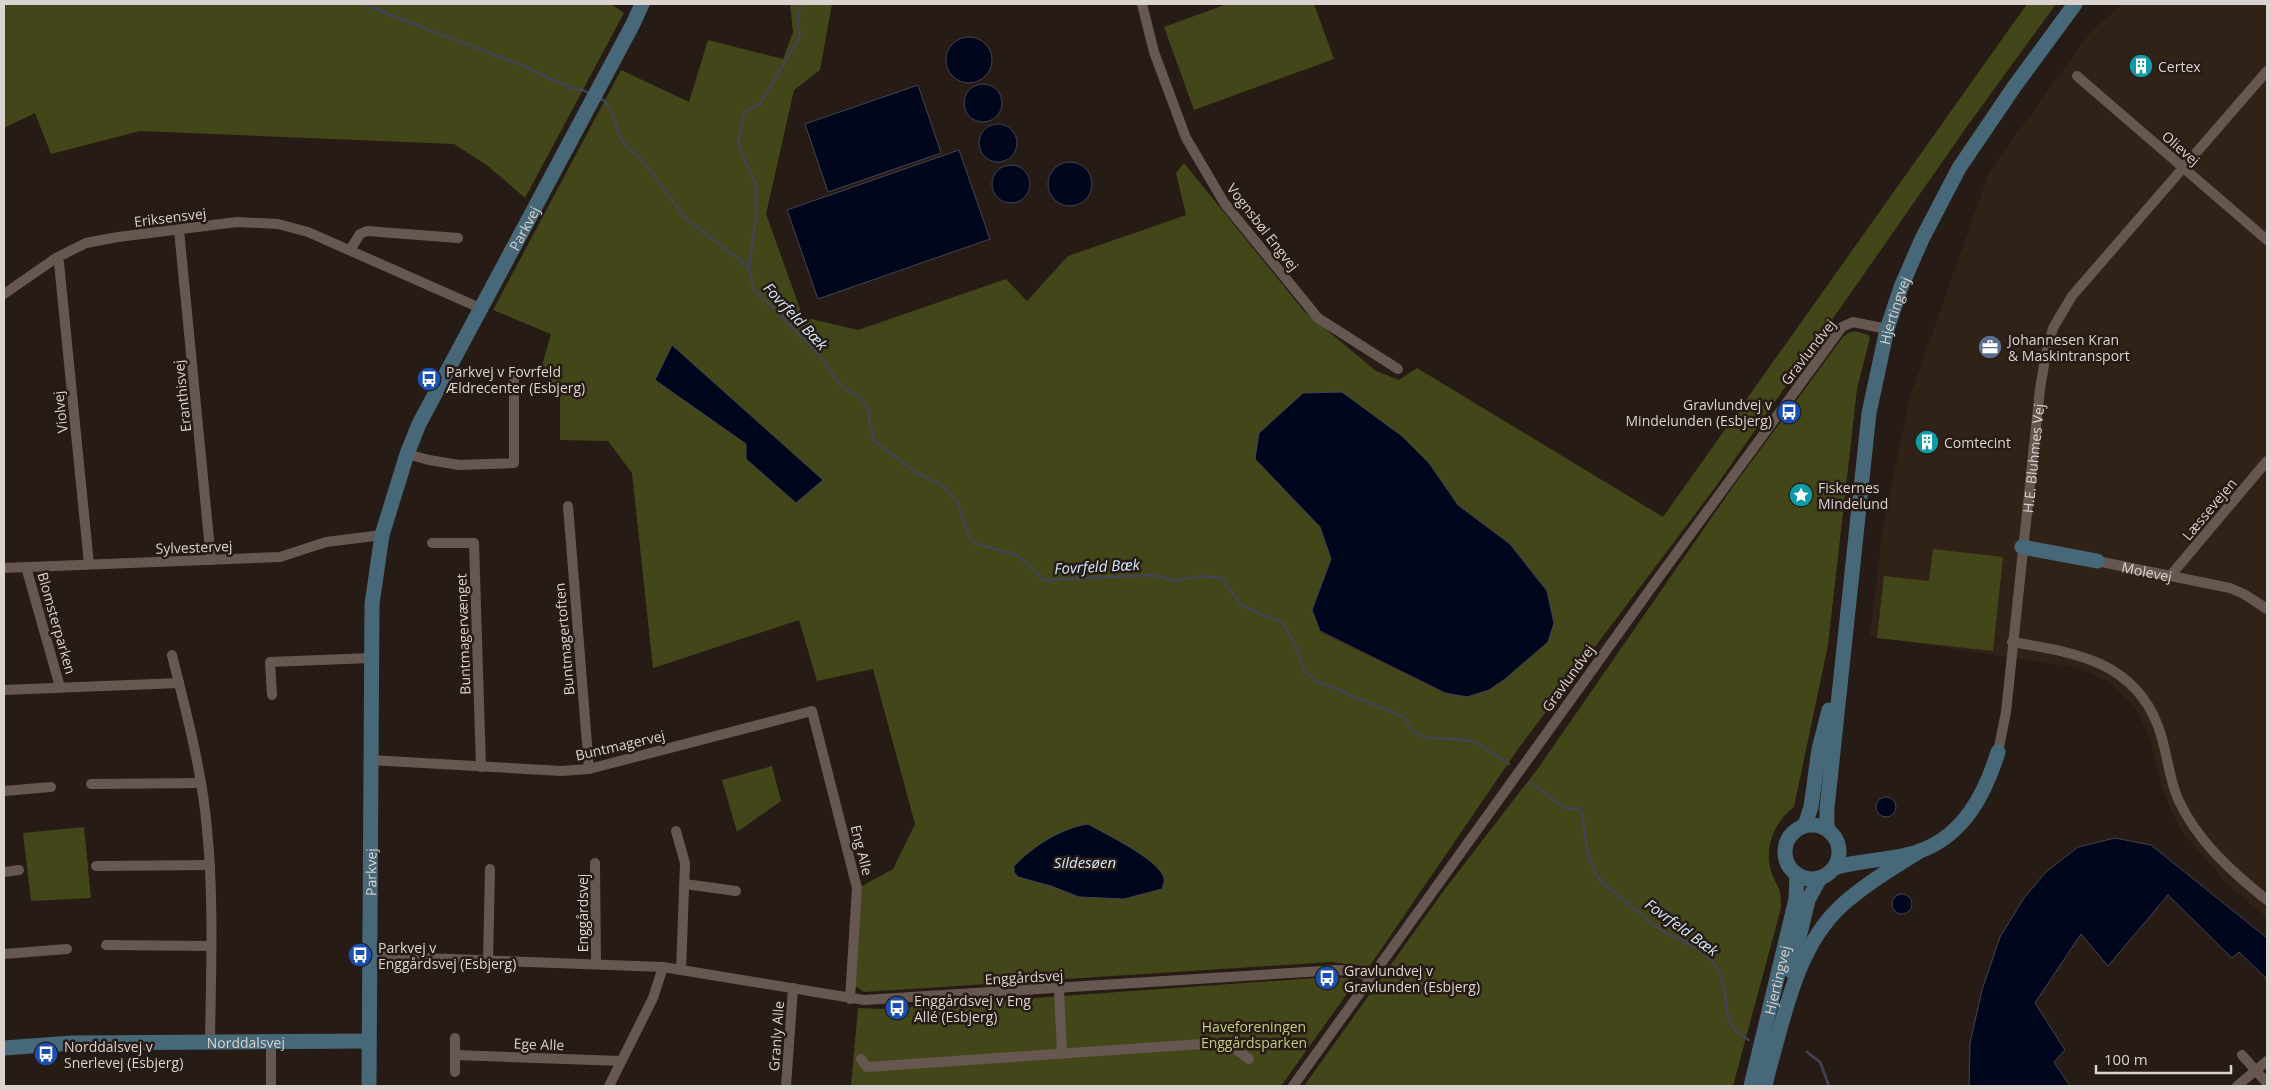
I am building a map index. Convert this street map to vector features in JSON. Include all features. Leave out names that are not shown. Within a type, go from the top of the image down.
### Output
[{"type":"main road","name":"Parkvej","points":[[369,1086],[372,604],[382,535],[407,454],[427,407],[642,4]]},
{"type":"main road","name":"Hjertingvej","points":[[1827,829],[1827,808],[1841,665],[1869,413],[1887,330],[1901,287],[1918,247],[1959,168],[2014,87],[2075,4]]},
{"type":"main road","name":"Molevej","points":[[2022,547],[2097,561]]},
{"type":"main road","name":"Hjertingvej","points":[[1805,825],[1811,807],[1819,749],[1841,665]]},
{"type":"main road","name":"H.E. Bluhmes Vej","points":[[1834,868],[1849,863],[1920,851],[1947,836],[1963,822],[1979,801],[1991,776],[1998,752]]},
{"type":"main road","points":[[1813,824],[1827,829],[1838,844],[1838,861],[1834,868],[1820,878],[1804,878],[1796,874],[1786,860],[1785,851],[1791,835],[1805,825],[1813,824]]},
{"type":"main road","name":"H.E. Bluhmes Vej","points":[[1838,844],[1852,852],[1881,858]]},
{"type":"main road","points":[[1769,1069],[1790,995],[1804,959],[1822,928],[1840,906],[1864,886],[1920,851]]},
{"type":"main road","name":"Hjertingvej","points":[[1751,1086],[1796,899],[1796,874]]},
{"type":"main road","name":"Hjertingvej","points":[[1764,1086],[1808,900],[1820,878]]},
{"type":"main road","name":"Norddalsvej","points":[[4,1048],[72,1043],[369,1041]]},
{"type":"street","name":"Vognsbøl Engvej","points":[[1142,4],[1154,52],[1186,138],[1225,204],[1318,318],[1398,370]]},
{"type":"street","name":"H.E. Bluhmes Vej","points":[[1998,752],[2006,712],[2040,389],[2053,328],[2072,296],[2267,71]]},
{"type":"street","name":"Olievej","points":[[2077,76],[2267,240]]},
{"type":"street","name":"Eriksensvej","points":[[4,294],[56,258],[86,243],[118,237],[237,222],[278,224],[308,232],[480,308]]},
{"type":"street","name":"Eranthisvej","points":[[179,230],[211,560]]},
{"type":"street","points":[[350,250],[360,234],[367,231],[458,238]]},
{"type":"street","name":"Violvej","points":[[56,258],[89,564]]},
{"type":"street","name":"Gravlundvej","points":[[1293,1086],[1842,327],[1853,322],[1887,330]]},
{"type":"street","points":[[407,454],[459,465],[514,463],[514,374]]},
{"type":"street","name":"Læssevejen","points":[[2171,575],[2267,461]]},
{"type":"street","name":"Buntmagertoften","points":[[568,506],[589,769]]},
{"type":"street","name":"Sylvestervej","points":[[4,568],[280,557],[326,542],[382,535]]},
{"type":"street","name":"Buntmagervænget","points":[[432,543],[474,543],[481,767]]},
{"type":"street","name":"Molevej","points":[[2097,561],[2230,588],[2267,608]]},
{"type":"street","name":"Blomsterparken","points":[[26,567],[60,687]]},
{"type":"street","points":[[2012,642],[2064,651],[2090,658],[2112,670],[2130,685],[2146,703],[2158,724],[2178,798],[2190,820],[2205,842],[2224,864],[2267,900]]},
{"type":"street","points":[[172,655],[193,740],[207,828],[212,946],[210,1041]]},
{"type":"street","points":[[272,695],[270,662],[371,658]]},
{"type":"street","name":"Blomsterparken","points":[[4,690],[178,683]]},
{"type":"street","name":"Buntmagervej","points":[[370,760],[562,771],[589,769],[812,710]]},
{"type":"street","name":"Eng Alle","points":[[812,710],[857,888],[850,999]]},
{"type":"street","points":[[91,784],[201,784]]},
{"type":"street","points":[[4,791],[51,787]]},
{"type":"street","points":[[676,831],[685,863],[681,970]]},
{"type":"street","name":"Enggårdsvej","points":[[596,863],[596,964]]},
{"type":"street","points":[[96,866],[210,865]]},
{"type":"street","points":[[488,960],[490,869]]},
{"type":"street","points":[[4,872],[19,870]]},
{"type":"street","points":[[685,884],[736,892]]},
{"type":"street","points":[[106,945],[212,946]]},
{"type":"street","points":[[4,954],[67,949]]},
{"type":"street","name":"Enggårdsvej","points":[[371,956],[663,967],[864,1000],[1338,970],[1355,971],[1370,977]]},
{"type":"street","points":[[609,1086],[653,998],[663,967]]},
{"type":"street","name":"Granly Alle","points":[[786,1086],[793,988]]},
{"type":"street","points":[[1059,989],[1062,1052]]},
{"type":"street","points":[[455,1038],[455,1072]]},
{"type":"street","points":[[271,1042],[271,1086]]},
{"type":"street","points":[[861,1059],[867,1067],[1062,1052],[1216,1043],[1230,1045],[1249,1059]]},
{"type":"street","name":"Ege Alle","points":[[455,1055],[621,1061]]},
{"type":"street","points":[[2242,1055],[2267,1083]]},
{"type":"street","points":[[2237,1086],[2267,1061]]},
{"type":"shaded area","points":[[2123,4],[2267,4],[2267,918],[2225,882],[2179,828],[2162,789],[2151,742],[2135,707],[2110,683],[2079,668],[1870,636],[1883,526],[1910,396],[1989,172],[2092,30]]},
{"type":"green space","points":[[4,4],[611,4],[624,13],[525,198],[488,166],[454,144],[140,131],[51,154],[35,113],[4,128]]},
{"type":"green space","points":[[790,4],[832,4],[820,70],[794,90],[766,214],[803,317],[858,330],[1006,279],[1027,301],[1068,256],[1186,215],[1176,173],[1184,163],[1304,311],[1376,371],[1399,380],[1417,368],[1663,517],[2027,4],[2056,4],[1968,125],[1714,489],[1518,749],[1369,967],[1331,962],[864,992],[855,986],[862,886],[893,869],[915,824],[873,669],[817,681],[799,620],[653,668],[632,473],[608,441],[560,440],[560,392],[541,369],[551,334],[493,310],[621,70],[689,102],[708,40],[783,59],[793,32]],"holes":[[[1429,463],[1458,505],[1510,544],[1547,591],[1548,642],[1505,679],[1489,690],[1445,693],[1320,632],[1312,610],[1331,559],[1320,526]]]},
{"type":"green space","points":[[1227,4],[1314,4],[1334,59],[1194,110],[1164,27]]},
{"type":"green space","points":[[1855,331],[1868,335],[1870,338],[1857,389],[1828,645],[1794,807],[1776,828],[1770,846],[1770,865],[1780,892],[1781,908],[1733,1086],[1304,1086],[1445,889],[1539,767],[1732,488],[1843,337]]},
{"type":"green space","points":[[1933,549],[2003,557],[1993,651],[1877,638],[1884,576],[1929,581]]},
{"type":"green space","points":[[772,766],[781,801],[737,832],[722,780]]},
{"type":"green space","points":[[84,827],[91,898],[31,901],[23,833]]},
{"type":"green space","name":"Haveforeningen Enggårdsparken","points":[[1329,977],[1349,978],[1354,984],[1281,1086],[851,1086],[858,1008],[880,1009]]},
{"type":"water","points":[[969,37],[982,41],[988,47],[992,60],[988,73],[982,79],[969,83],[956,79],[950,73],[946,60],[950,47],[956,41]]},
{"type":"water","points":[[983,84],[997,89],[1002,103],[997,117],[983,122],[969,117],[964,103],[969,89]]},
{"type":"water","points":[[918,85],[941,153],[828,192],[805,124]]},
{"type":"water","points":[[998,124],[1012,129],[1017,143],[1012,157],[998,162],[984,157],[979,143],[984,129]]},
{"type":"water","points":[[959,150],[990,239],[818,299],[787,210]]},
{"type":"water","points":[[1066,162],[1074,162],[1086,168],[1092,184],[1086,200],[1074,206],[1066,206],[1054,200],[1048,188],[1048,180],[1054,168]]},
{"type":"water","points":[[1011,165],[1025,170],[1030,184],[1025,198],[1011,203],[997,198],[992,184],[997,170]]},
{"type":"water","points":[[672,345],[823,480],[796,503],[746,459],[746,444],[655,380]]},
{"type":"water","points":[[1342,392],[1402,436],[1429,463],[1458,505],[1510,544],[1547,591],[1554,623],[1548,642],[1505,679],[1489,690],[1467,697],[1445,693],[1320,631],[1312,610],[1331,559],[1320,527],[1255,459],[1259,433],[1303,393]]},
{"type":"water","points":[[1886,797],[1893,800],[1896,807],[1893,814],[1886,817],[1879,814],[1876,807],[1879,800]]},
{"type":"water","name":"Sildesøen","points":[[1088,824],[1153,863],[1164,878],[1162,889],[1124,899],[1079,897],[1051,886],[1018,877],[1014,872],[1014,866],[1038,845],[1057,834]]},
{"type":"water","points":[[2115,838],[2151,845],[2267,938],[2267,979],[2239,952],[2232,958],[2168,895],[2108,966],[2081,934],[2035,1003],[2065,1050],[2054,1062],[2070,1086],[1969,1086],[1970,1043],[1982,990],[2000,937],[2024,898],[2046,872],[2078,847]]},
{"type":"water","points":[[1902,894],[1909,897],[1912,904],[1909,911],[1902,914],[1895,911],[1892,904],[1895,897]]},
{"type":"waterway","points":[[363,4],[530,69],[573,89],[583,90],[590,94]]},
{"type":"waterway","points":[[749,267],[756,216],[756,185],[738,145],[744,112],[760,104],[800,36],[797,14],[802,4]]},
{"type":"waterway","name":"Fovrfeld Bæk","points":[[600,99],[605,101],[613,115],[621,140],[642,160],[685,218],[749,267],[753,288],[815,350],[843,388],[859,396],[870,411],[869,422],[874,441],[914,471],[943,486],[957,501],[969,536],[974,543],[1017,555],[1044,580],[1154,575],[1173,581],[1201,576],[1222,578],[1241,605],[1283,623],[1298,651],[1304,671],[1316,681],[1404,717],[1412,731],[1426,738],[1475,742],[1509,764]]},
{"type":"waterway","name":"Fovrfeld Bæk","points":[[1530,782],[1565,808],[1581,809],[1590,861],[1601,880],[1661,930],[1696,947],[1708,956],[1720,973],[1727,1014],[1731,1023],[1738,1032],[1749,1040]]},
{"type":"waterway","name":"Fovrfeld Bæk","points":[[1807,1052],[1820,1062],[1829,1086]]},
{"type":"place","name":"Certex","points":[[2141,66]]},
{"type":"place","name":"Johannesen Kran & Maskintransport","points":[[1990,347]]},
{"type":"place","name":"Parkvej v Fovrfeld Ældrecenter (Esbjerg)","points":[[429,379]]},
{"type":"place","name":"Gravlundvej v Mindelunden (Esbjerg)","points":[[1789,412]]},
{"type":"place","name":"Comtecint","points":[[1927,442]]},
{"type":"place","name":"Fiskernes Mindelund","points":[[1801,495]]},
{"type":"place","name":"Parkvej v Enggårdsvej (Esbjerg)","points":[[360,955]]},
{"type":"place","name":"Gravlundvej v Gravlunden (Esbjerg)","points":[[1327,978]]},
{"type":"place","name":"Enggårdsvej v Eng Allé (Esbjerg)","points":[[897,1008]]},
{"type":"place","name":"Norddalsvej v Snerlevej (Esbjerg)","points":[[46,1054]]}]
